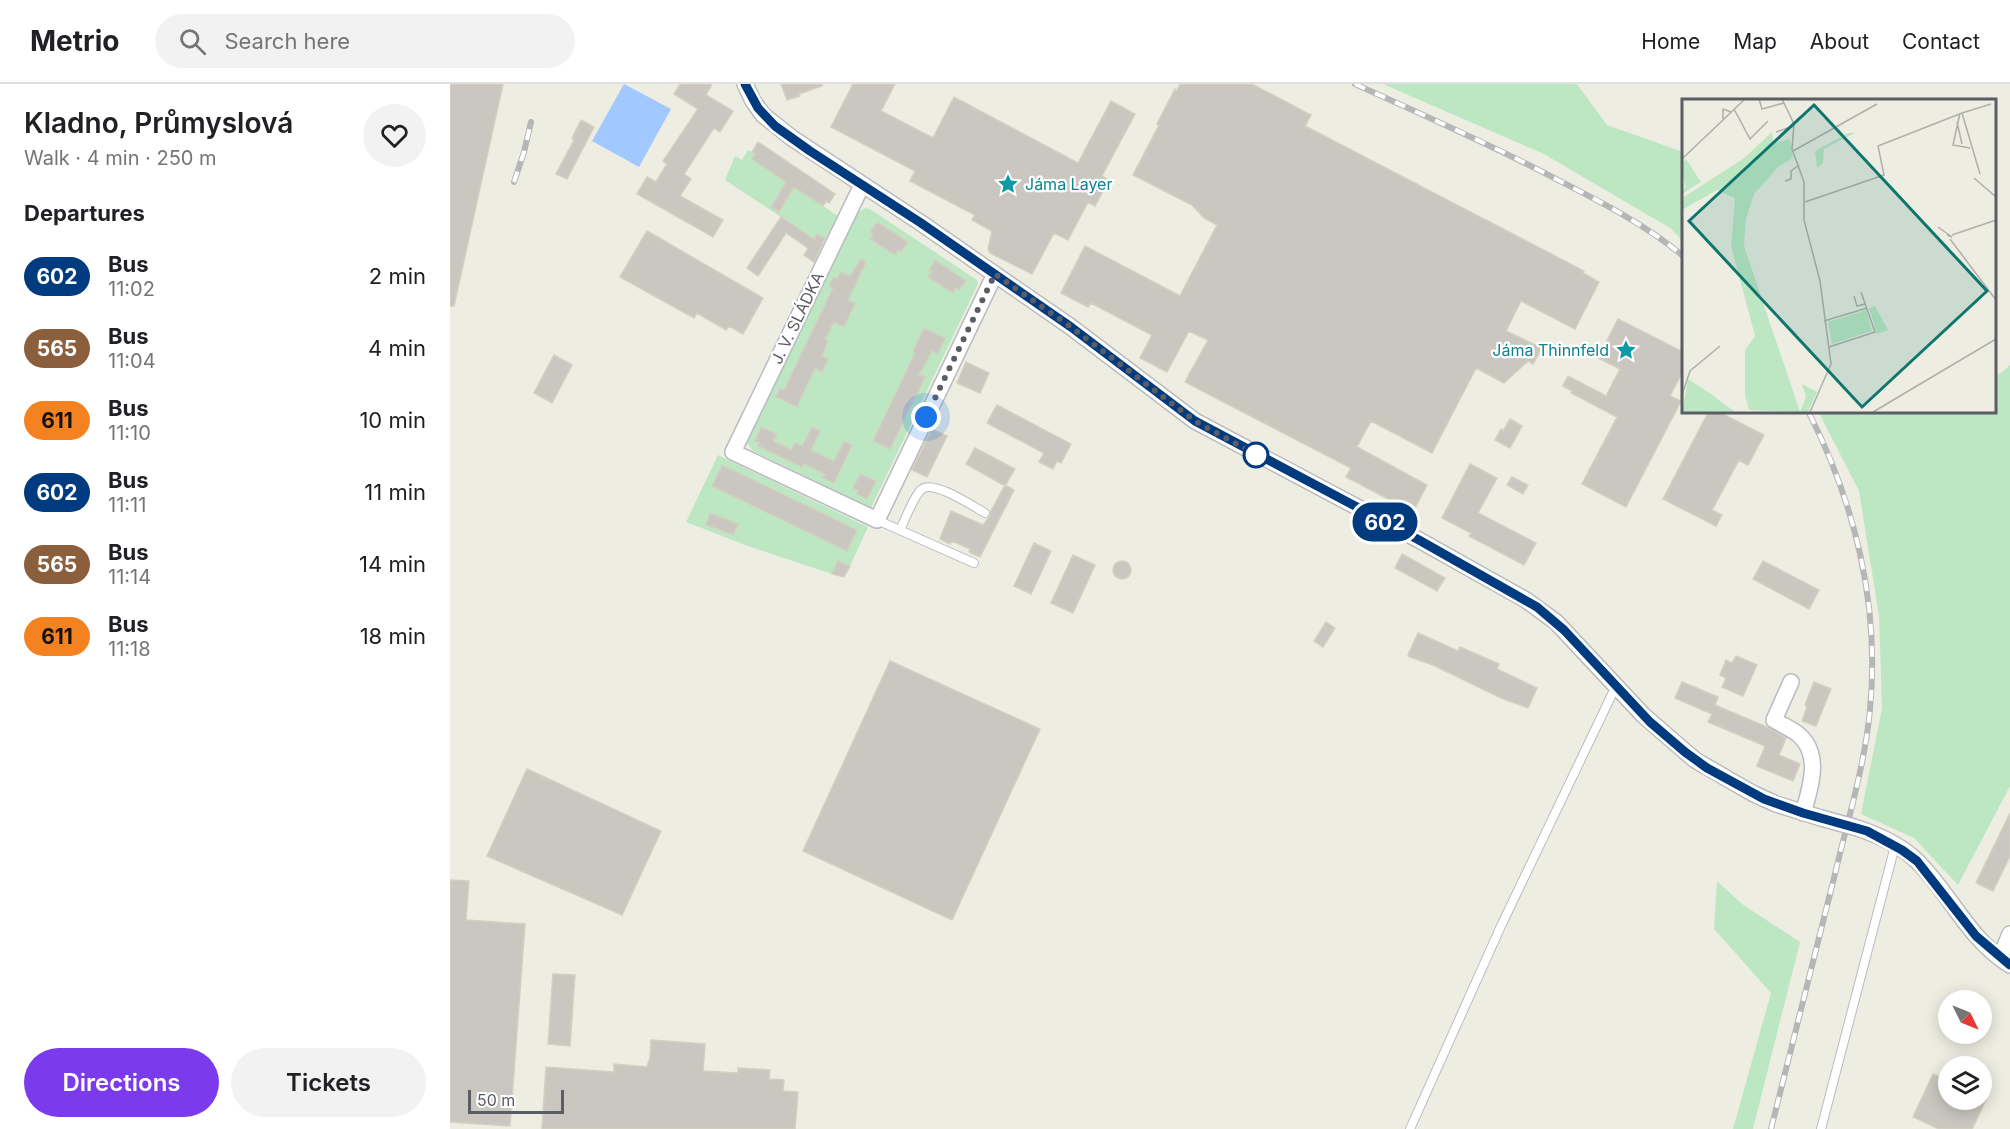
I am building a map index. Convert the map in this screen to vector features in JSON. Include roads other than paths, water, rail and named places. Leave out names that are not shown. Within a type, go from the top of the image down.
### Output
[{"type":"street","points":[[745,84],[753,101],[769,120],[810,151],[1071,327],[1195,421],[1419,540],[1537,607],[1564,630],[1663,734],[1707,768],[1752,793],[1803,813],[1874,834],[1917,861],[1971,931],[2005,961]]},
{"type":"street","name":"J. V. SLÁDKA","points":[[862,185],[733,452],[877,520]]},
{"type":"street","points":[[877,520],[995,274]]},
{"type":"street","points":[[1791,682],[1774,720],[1800,735],[1810,749],[1813,777],[1803,813]]},
{"type":"street","points":[[2005,961],[2010,934]]},
{"type":"lane","points":[[900,530],[920,490],[928,486],[937,487],[985,513]]},
{"type":"lane","points":[[877,520],[974,563]]},
{"type":"lane","points":[[1410,1129],[1501,926],[1616,686]]},
{"type":"lane","points":[[1821,1129],[1895,846]]},
{"type":"water","points":[[624,84],[671,109],[639,167],[592,141]]},
{"type":"railway","points":[[1355,84],[1533,167],[1639,224],[1682,255]]},
{"type":"railway","points":[[514,182],[531,122]]},
{"type":"railway","points":[[1771,1129],[1860,773],[1870,709],[1871,632],[1860,556],[1839,482],[1808,412]]},
{"type":"place","name":"Jáma Layer","points":[[1008,184]]},
{"type":"place","name":"Jáma Thinnfeld","points":[[1626,350]]}]
